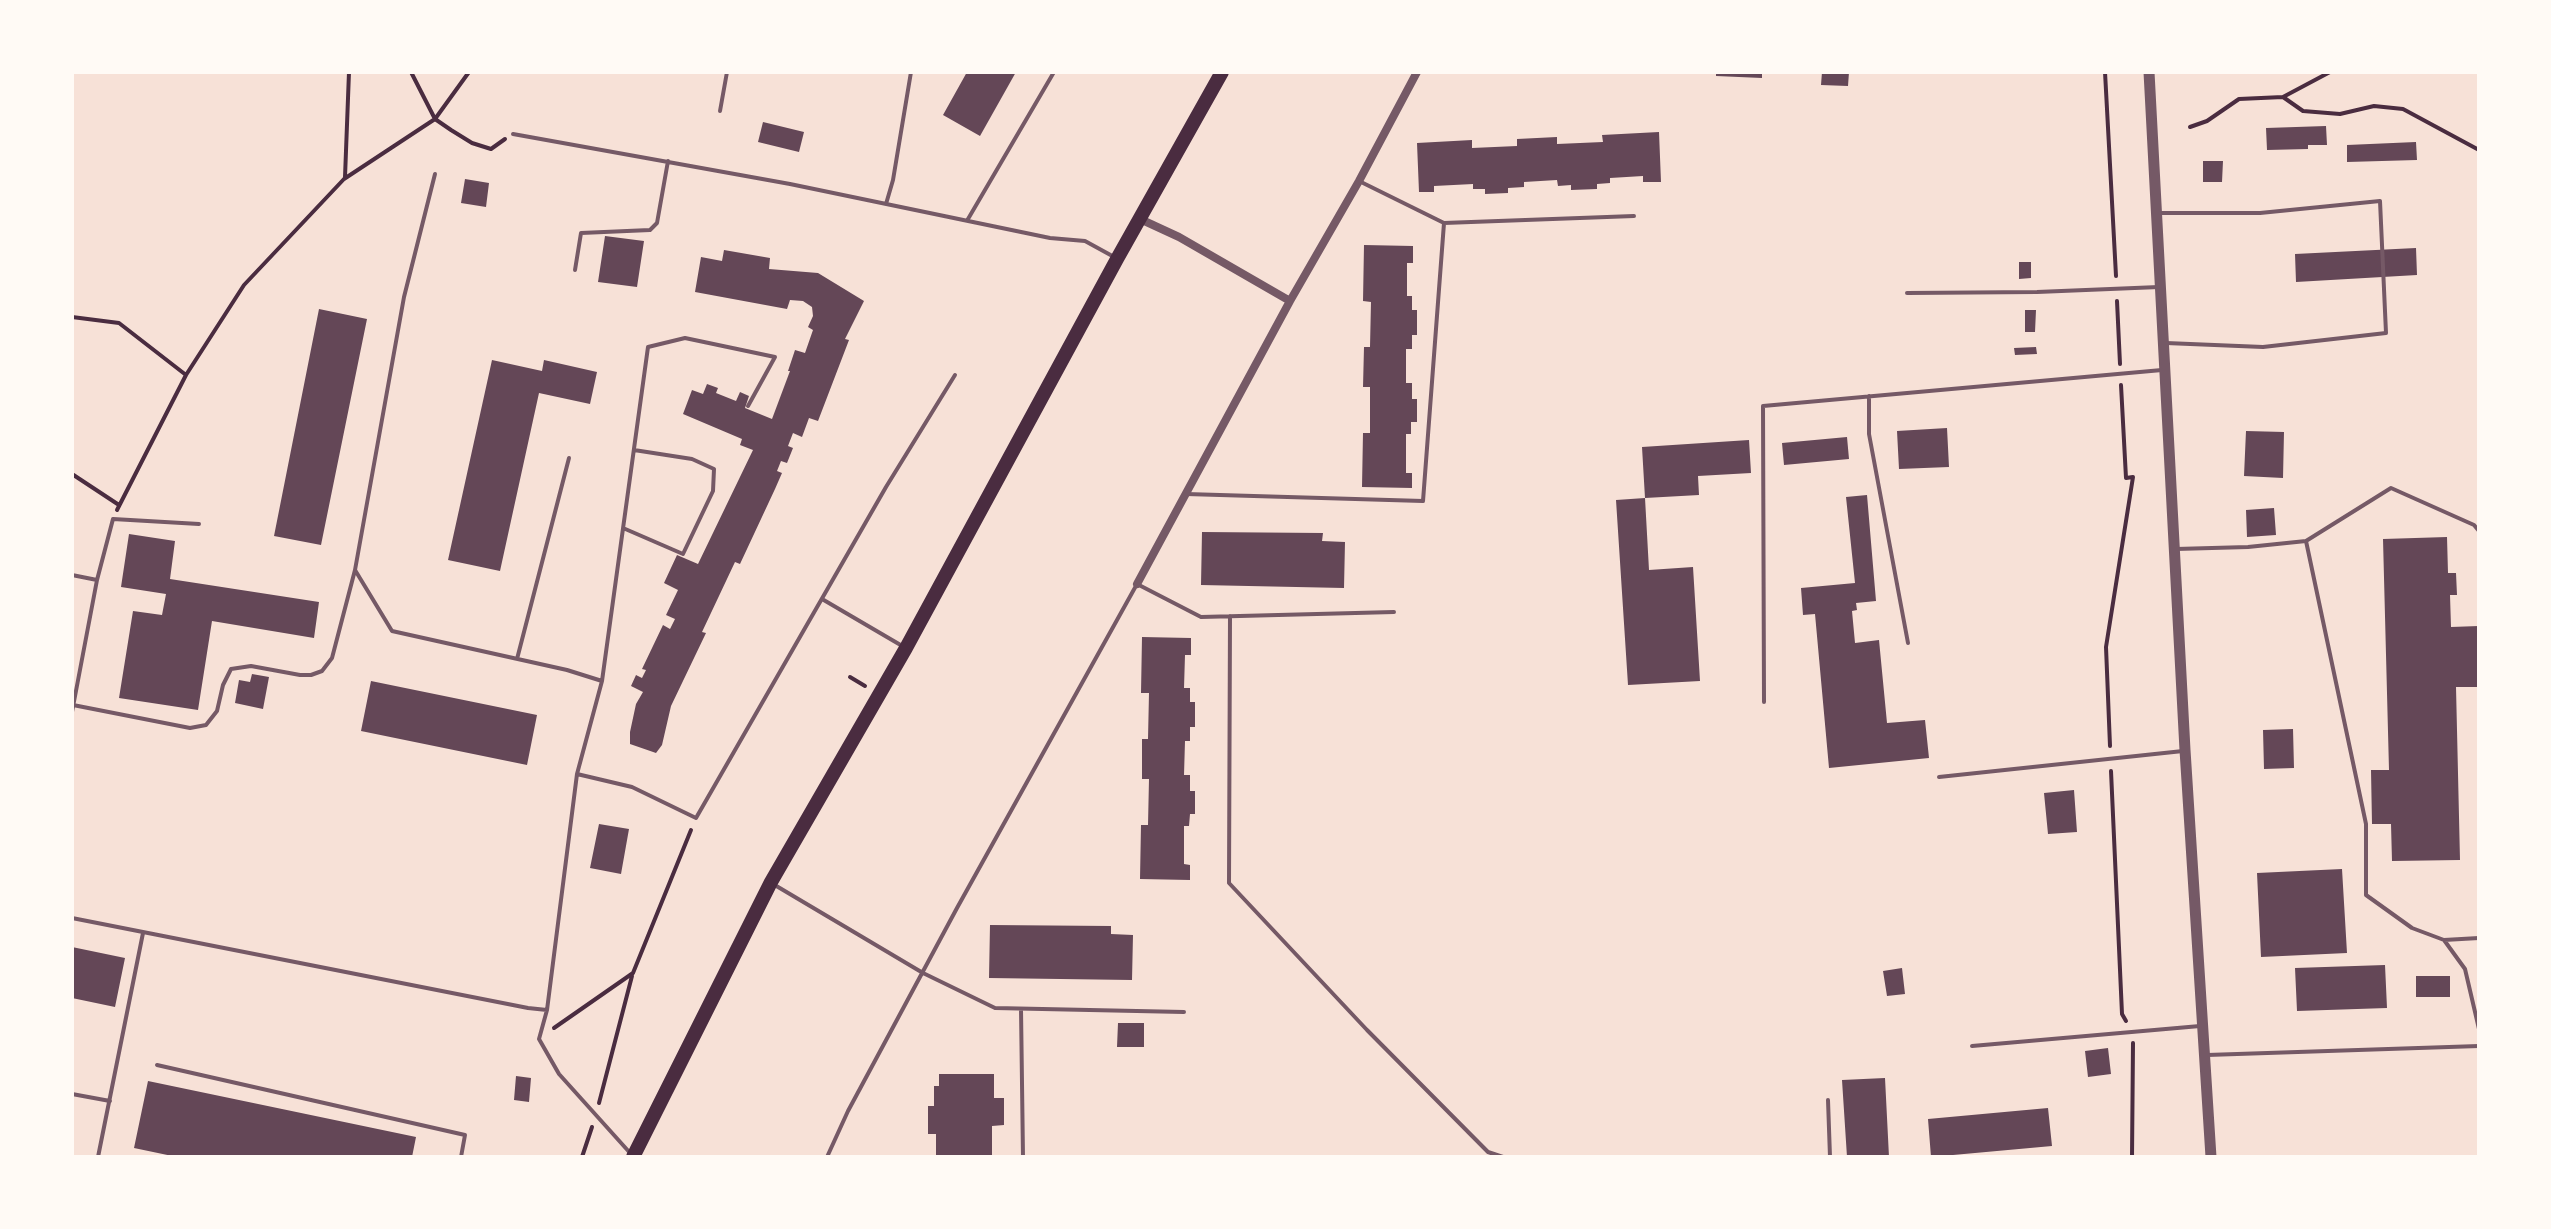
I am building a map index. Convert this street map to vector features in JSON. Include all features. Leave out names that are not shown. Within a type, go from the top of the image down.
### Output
[{"type":"main road","points":[[634,1157],[771,882],[906,648],[1222,72]]},
{"type":"street","points":[[1137,584],[1417,72]]},
{"type":"street","points":[[2149,72],[2185,750],[2211,1157]]},
{"type":"street","points":[[1140,219],[1179,237],[1290,301]]},
{"type":"lane","points":[[720,111],[727,72]]},
{"type":"lane","points":[[886,204],[893,180],[911,72]]},
{"type":"lane","points":[[968,219],[1054,72]]},
{"type":"lane","points":[[513,134],[968,219],[1050,238],[1085,241],[1117,259]]},
{"type":"lane","points":[[575,270],[581,233],[650,230],[657,223],[668,161]]},
{"type":"lane","points":[[73,705],[190,728],[206,725],[217,711],[223,685],[231,669],[251,666],[311,675],[322,671],[332,658],[355,570],[404,297],[435,174]]},
{"type":"lane","points":[[1359,181],[1444,223],[1634,216]]},
{"type":"lane","points":[[2155,213],[2269,213],[2380,201],[2386,333],[2263,347],[2163,343]]},
{"type":"lane","points":[[1186,494],[1423,501],[1444,223]]},
{"type":"lane","points":[[1907,293],[2159,287]]},
{"type":"lane","points":[[634,1157],[559,1074],[539,1039],[547,1010],[577,774],[602,681],[648,347],[685,338],[775,357],[748,406]]},
{"type":"lane","points":[[1764,702],[1763,406],[2164,370]]},
{"type":"lane","points":[[577,774],[632,787],[696,818],[821,599],[955,375]]},
{"type":"lane","points":[[1869,396],[1869,434],[1908,643]]},
{"type":"lane","points":[[623,528],[683,554],[713,491],[714,469],[692,459],[634,450]]},
{"type":"lane","points":[[517,659],[569,458]]},
{"type":"lane","points":[[2174,549],[2248,547],[2306,541],[2391,488],[2474,525],[2479,531]]},
{"type":"lane","points":[[72,712],[97,580],[113,519],[199,524]]},
{"type":"lane","points":[[2306,541],[2366,824],[2366,895],[2412,928],[2444,940],[2479,938]]},
{"type":"lane","points":[[355,570],[392,631],[602,681]]},
{"type":"lane","points":[[72,575],[97,580]]},
{"type":"lane","points":[[827,1157],[848,1111],[1137,584],[1201,617],[1394,612]]},
{"type":"lane","points":[[821,599],[906,648]]},
{"type":"lane","points":[[1230,616],[1229,883],[1477,1141],[1488,1152],[1503,1157]]},
{"type":"lane","points":[[1939,777],[2185,750]]},
{"type":"lane","points":[[771,882],[923,973],[995,1008],[1184,1012]]},
{"type":"lane","points":[[72,918],[547,1010]]},
{"type":"lane","points":[[98,1157],[143,933]]},
{"type":"lane","points":[[2444,940],[2465,969],[2479,1029]]},
{"type":"lane","points":[[1021,1009],[1023,1157]]},
{"type":"lane","points":[[1972,1046],[2202,1026]]},
{"type":"lane","points":[[2204,1055],[2479,1046]]},
{"type":"lane","points":[[157,1065],[465,1135],[461,1157]]},
{"type":"lane","points":[[72,1094],[110,1101]]},
{"type":"lane","points":[[1828,1100],[1830,1157]]},
{"type":"path","points":[[344,179],[349,72]]},
{"type":"path","points":[[411,72],[435,119],[472,143],[491,149],[513,134]]},
{"type":"path","points":[[113,519],[186,375],[244,285],[344,179],[435,119],[469,72]]},
{"type":"path","points":[[2190,127],[2207,121],[2239,99],[2283,97],[2330,72]]},
{"type":"path","points":[[2283,97],[2303,111],[2340,114],[2374,106],[2403,109],[2479,150]]},
{"type":"path","points":[[72,317],[119,323],[186,375]]},
{"type":"path","points":[[72,474],[119,505]]},
{"type":"path","points":[[2132,1157],[2133,1032],[2122,1014],[2106,647],[2133,477]]},
{"type":"path","points":[[582,1157],[633,973],[696,818]]},
{"type":"path","points":[[539,1039],[633,973]]},
{"type":"building","points":[[967,72],[1016,72],[980,136],[943,115]]},
{"type":"building","points":[[1716,72],[1762,72],[1762,78],[1716,76]]},
{"type":"building","points":[[1822,72],[1849,72],[1848,86],[1821,85]]},
{"type":"building","points":[[763,122],[804,132],[799,152],[758,142]]},
{"type":"building","points":[[2326,126],[2327,145],[2308,145],[2308,149],[2267,150],[2266,128]]},
{"type":"building","points":[[1659,132],[1661,182],[1643,182],[1643,176],[1610,178],[1610,183],[1597,184],[1597,189],[1571,190],[1571,185],[1558,186],[1557,180],[1524,182],[1524,187],[1508,188],[1508,193],[1485,194],[1485,189],[1473,189],[1473,184],[1434,186],[1434,192],[1419,192],[1417,143],[1472,140],[1472,148],[1517,146],[1517,139],[1557,137],[1557,144],[1603,142],[1602,135]]},
{"type":"building","points":[[2416,142],[2417,160],[2347,162],[2347,145]]},
{"type":"building","points":[[2203,161],[2223,161],[2222,182],[2203,182]]},
{"type":"building","points":[[465,179],[489,183],[486,207],[461,203]]},
{"type":"building","points":[[605,236],[644,241],[637,287],[598,282]]},
{"type":"building","points":[[1364,245],[1413,246],[1413,263],[1407,263],[1407,296],[1412,296],[1412,310],[1417,310],[1417,335],[1412,335],[1412,349],[1406,349],[1406,383],[1412,383],[1412,399],[1417,399],[1417,422],[1411,422],[1411,434],[1406,434],[1406,473],[1412,473],[1412,488],[1362,487],[1363,433],[1370,433],[1370,387],[1363,387],[1364,347],[1370,347],[1371,302],[1363,301]]},
{"type":"building","points":[[2416,248],[2417,275],[2296,282],[2295,254]]},
{"type":"building","points":[[724,250],[770,258],[769,269],[818,273],[864,301],[845,339],[849,340],[818,421],[809,418],[802,437],[793,433],[788,446],[793,448],[787,463],[781,461],[777,471],[782,473],[775,489],[740,564],[735,562],[702,632],[706,633],[671,706],[662,745],[656,753],[630,744],[636,704],[643,692],[631,686],[636,675],[642,678],[646,670],[642,669],[663,625],[670,629],[675,619],[666,615],[678,590],[664,583],[677,555],[698,564],[753,450],[740,445],[742,439],[683,414],[692,390],[703,394],[707,384],[718,388],[716,393],[736,401],[740,392],[749,396],[745,408],[772,419],[795,350],[805,353],[813,330],[808,327],[813,316],[812,307],[803,301],[790,300],[787,309],[695,292],[701,257],[722,261]]},
{"type":"building","points":[[2019,262],[2031,262],[2031,278],[2019,279]]},
{"type":"building","points":[[319,309],[367,319],[321,545],[274,536]]},
{"type":"building","points":[[2025,310],[2036,310],[2035,332],[2025,332]]},
{"type":"building","points":[[2036,347],[2037,354],[2015,355],[2014,348]]},
{"type":"building","points":[[492,360],[542,371],[544,360],[597,372],[590,404],[539,393],[500,571],[448,560]]},
{"type":"building","points":[[1947,428],[1949,467],[1899,469],[1897,431]]},
{"type":"building","points":[[2246,431],[2284,432],[2283,478],[2244,476]]},
{"type":"building","points":[[1847,437],[1849,459],[1784,465],[1782,443]]},
{"type":"building","points":[[1749,440],[1751,473],[1698,476],[1699,495],[1645,498],[1642,447]]},
{"type":"building","points":[[1867,495],[1876,601],[1856,603],[1857,610],[1852,611],[1855,643],[1879,640],[1887,723],[1925,720],[1929,758],[1829,768],[1815,614],[1803,615],[1801,588],[1855,583],[1846,497]]},
{"type":"building","points":[[1645,498],[1649,570],[1693,567],[1700,681],[1628,685],[1616,500]]},
{"type":"building","points":[[2274,508],[2276,535],[2247,537],[2246,510]]},
{"type":"building","points":[[1202,532],[1323,533],[1322,541],[1345,542],[1344,588],[1201,585]]},
{"type":"building","points":[[129,534],[175,541],[170,579],[319,602],[314,638],[212,621],[198,710],[119,698],[133,611],[162,615],[166,594],[121,587]]},
{"type":"building","points":[[2447,537],[2448,573],[2456,573],[2457,595],[2450,595],[2451,627],[2479,626],[2479,687],[2456,687],[2460,860],[2392,861],[2391,824],[2372,824],[2371,770],[2389,770],[2383,539]]},
{"type":"building","points":[[1142,637],[1191,638],[1191,655],[1185,655],[1184,688],[1190,688],[1190,702],[1195,702],[1195,727],[1190,727],[1190,741],[1185,741],[1184,775],[1190,775],[1190,791],[1195,791],[1195,814],[1190,814],[1189,826],[1184,826],[1184,864],[1190,865],[1190,880],[1140,879],[1141,825],[1148,825],[1149,779],[1142,779],[1142,739],[1148,739],[1149,693],[1141,693]]},
{"type":"building","points":[[252,674],[269,677],[263,709],[235,703],[239,680],[250,682]]},
{"type":"building","points":[[371,681],[537,715],[527,765],[361,731]]},
{"type":"building","points":[[2293,729],[2294,768],[2264,769],[2263,730]]},
{"type":"building","points":[[2074,790],[2077,832],[2048,834],[2044,793]]},
{"type":"building","points":[[599,824],[629,829],[621,874],[590,868]]},
{"type":"building","points":[[2342,869],[2347,953],[2261,957],[2257,873]]},
{"type":"building","points":[[990,925],[1111,926],[1111,934],[1133,935],[1132,980],[989,978]]},
{"type":"building","points":[[72,947],[125,958],[115,1007],[72,998]]},
{"type":"building","points":[[2385,965],[2387,1008],[2297,1011],[2295,968]]},
{"type":"building","points":[[1902,968],[1905,994],[1887,996],[1883,971]]},
{"type":"building","points":[[2416,976],[2450,976],[2450,997],[2416,997]]},
{"type":"building","points":[[1118,1023],[1144,1023],[1144,1047],[1117,1047]]},
{"type":"building","points":[[2108,1048],[2111,1074],[2088,1077],[2085,1051]]},
{"type":"building","points":[[939,1074],[994,1074],[994,1098],[1004,1098],[1004,1125],[992,1126],[992,1157],[936,1157],[936,1134],[928,1134],[928,1106],[934,1106],[934,1086],[939,1086]]},
{"type":"building","points":[[516,1076],[531,1078],[529,1102],[514,1100]]},
{"type":"building","points":[[1885,1078],[1889,1157],[1847,1157],[1842,1080]]},
{"type":"building","points":[[148,1081],[416,1137],[412,1157],[177,1157],[134,1148]]},
{"type":"building","points":[[2048,1108],[2052,1146],[1931,1157],[1928,1119]]}]
